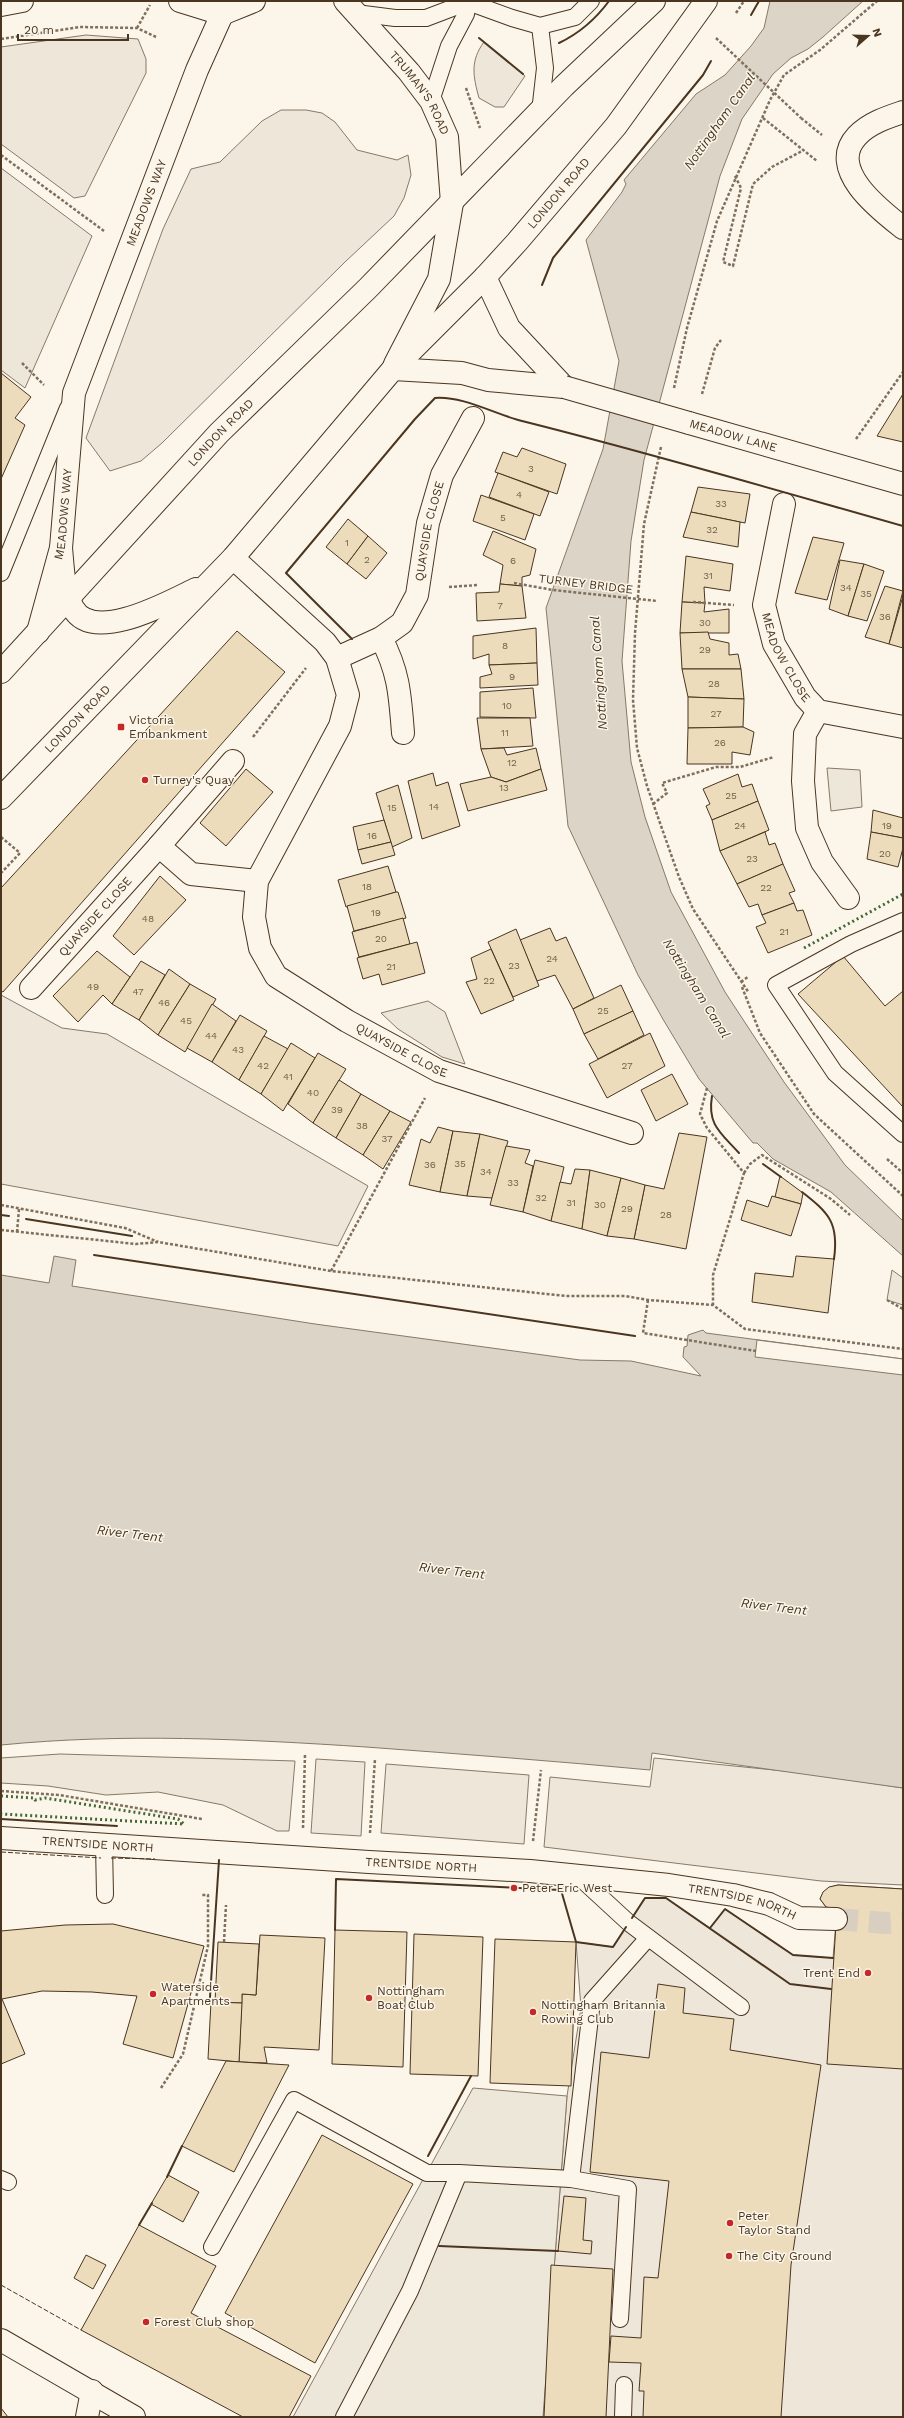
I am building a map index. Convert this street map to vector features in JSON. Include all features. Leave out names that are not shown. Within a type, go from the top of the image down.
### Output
[{"type":"street","points":[[1,5],[22,1]]},
{"type":"street","points":[[182,1],[225,8],[254,1]]},
{"type":"street","name":"LONDON ROAD","points":[[1,672],[68,597],[219,434],[452,203],[540,112],[654,1]]},
{"type":"street","name":"LONDON ROAD","points":[[1,798],[233,558],[393,370],[485,277],[616,126],[706,1]]},
{"type":"street","name":"TRUMAN'S ROAD","points":[[350,7],[409,72],[431,101],[447,137],[452,203]]},
{"type":"street","name":"MEADOWS WAY","points":[[38,632],[61,548],[74,393],[197,70],[225,8]]},
{"type":"street","points":[[903,112],[879,121],[858,135],[850,146],[848,156],[850,169],[860,189],[873,205],[903,228]]},
{"type":"street","name":"LONDON ROAD","points":[[393,370],[439,279],[452,203]]},
{"type":"street","points":[[485,277],[509,328],[564,387]]},
{"type":"street","name":"MEADOW LANE","points":[[393,370],[462,373],[488,380],[564,387],[903,484]]},
{"type":"street","name":"QUAYSIDE CLOSE","points":[[473,418],[442,475],[428,523],[417,595],[402,623],[381,638],[331,650],[348,695],[340,726],[257,881],[254,917],[260,948],[276,976],[347,1021],[439,1071],[632,1133]]},
{"type":"street","name":"MEADOW CLOSE","points":[[784,504],[764,605],[774,644],[801,691],[818,711],[903,727]]},
{"type":"street","points":[[61,548],[68,597],[73,610],[84,619],[109,623],[144,614],[211,581]]},
{"type":"street","points":[[233,558],[331,650]]},
{"type":"street","points":[[381,638],[393,661],[400,690],[403,733]]},
{"type":"street","name":"MEADOW CLOSE","points":[[818,711],[804,734],[803,781],[807,828],[822,862],[848,898]]},
{"type":"street","name":"QUAYSIDE CLOSE","points":[[31,988],[159,846],[233,761]]},
{"type":"street","points":[[159,846],[191,874],[257,881]]},
{"type":"street","name":"TRENTSIDE NORTH","points":[[1,1838],[244,1852],[302,1858],[530,1871],[670,1885],[734,1895],[769,1904],[799,1918],[836,1919]]},
{"type":"street","points":[[1,2340],[92,2391],[134,2417]]},
{"type":"street","points":[[87,2417],[92,2391]]},
{"type":"lane","points":[[350,7],[395,18],[426,18],[450,7],[468,2],[512,18],[540,26],[574,17],[591,1]]},
{"type":"lane","points":[[431,101],[450,46],[466,14],[468,2]]},
{"type":"lane","points":[[540,26],[545,68],[540,112]]},
{"type":"lane","name":"MEADOWS WAY","points":[[1,573],[21,529],[74,393]]},
{"type":"lane","points":[[903,921],[851,944],[776,985],[835,1074],[903,1134]]},
{"type":"lane","points":[[104,1845],[106,1895]]},
{"type":"lane","points":[[578,1876],[648,1938],[741,2007]]},
{"type":"lane","points":[[571,2178],[592,2002],[648,1938]]},
{"type":"lane","points":[[212,2247],[294,2100],[427,2173],[571,2178],[628,2189],[620,2319]]},
{"type":"lane","points":[[344,2417],[410,2291],[459,2173]]},
{"type":"lane","points":[[623,2417],[624,2385]]},
{"type":"path","points":[[137,28],[152,1]]},
{"type":"path","points":[[672,396],[687,328],[715,229],[735,176],[784,76],[820,50],[877,1]]},
{"type":"path","points":[[1,39],[80,27],[137,28],[156,37]]},
{"type":"path","points":[[716,38],[801,118]]},
{"type":"path","points":[[465,85],[481,128]]},
{"type":"path","points":[[735,176],[741,188],[722,262],[733,266],[753,184],[772,168],[802,151],[763,118]]},
{"type":"path","points":[[1,155],[108,234]]},
{"type":"path","points":[[706,380],[715,348],[721,340]]},
{"type":"path","points":[[22,363],[46,387]]},
{"type":"path","points":[[836,466],[903,372]]},
{"type":"path","points":[[662,441],[644,524],[634,633],[633,700],[637,748],[653,804],[667,793],[662,783],[716,767],[740,767],[804,749]]},
{"type":"path","name":"TURNEY BRIDGE","points":[[514,583],[553,590],[657,601]]},
{"type":"path","points":[[693,602],[764,605]]},
{"type":"path","points":[[233,761],[268,719],[331,650]]},
{"type":"path","points":[[1,837],[20,853],[1,873]]},
{"type":"path","points":[[754,973],[740,981],[760,1033],[814,1114],[903,1196]]},
{"type":"path","points":[[331,1271],[439,1071]]},
{"type":"path","points":[[706,1088],[700,1114],[707,1128],[744,1173]]},
{"type":"path","points":[[712,1305],[713,1275],[744,1173],[750,1164],[762,1155],[831,1199],[850,1215]]},
{"type":"path","points":[[1,1205],[125,1228],[158,1242],[331,1271],[566,1296],[626,1296],[648,1300],[712,1305],[745,1329],[903,1349]]},
{"type":"path","points":[[17,1232],[19,1209]]},
{"type":"path","points":[[1,1230],[136,1244],[158,1242]]},
{"type":"path","points":[[648,1300],[643,1334],[756,1350]]},
{"type":"path","points":[[887,1300],[903,1309]]},
{"type":"path","points":[[302,1858],[305,1754]]},
{"type":"path","points":[[368,1862],[375,1759]]},
{"type":"path","points":[[530,1871],[540,1770]]},
{"type":"path","points":[[1,1791],[59,1795],[204,1819]]},
{"type":"path","points":[[161,2088],[183,2054],[208,1946],[208,1895],[201,1895]]},
{"type":"path","points":[[224,1942],[226,1905]]},
{"type":"shaded area","points":[[86,35],[138,39],[146,59],[146,73],[85,196],[74,198],[1,144],[1,47]]},
{"type":"shaded area","points":[[484,42],[525,76],[504,107],[495,107],[479,98],[475,83],[474,69],[476,56]]},
{"type":"shaded area","points":[[281,110],[306,110],[322,113],[335,122],[357,150],[397,160],[408,155],[411,175],[404,198],[394,216],[345,262],[162,443],[141,461],[110,471],[86,438],[163,229],[191,169],[220,162],[262,121]]},
{"type":"shaded area","points":[[1,168],[92,236],[25,388],[1,370]]},
{"type":"shaded area","points":[[827,768],[860,770],[862,807],[831,811]]},
{"type":"shaded area","points":[[1,995],[62,1028],[107,1034],[368,1186],[338,1246],[1,1184]]},
{"type":"shaded area","points":[[428,1001],[445,1012],[465,1064],[442,1057],[398,1029],[381,1013]]},
{"type":"shaded area","points":[[892,1270],[903,1278],[903,1305],[887,1300]]},
{"type":"shaded area","points":[[60,1754],[295,1761],[289,1831],[277,1831],[223,1805],[158,1792],[106,1795],[48,1786],[1,1783],[1,1758]]},
{"type":"shaded area","points":[[654,1758],[804,1773],[903,1788],[903,1885],[821,1881],[544,1847],[550,1777],[650,1787]]},
{"type":"shaded area","points":[[316,1759],[365,1762],[361,1836],[311,1833]]},
{"type":"shaded area","points":[[386,1764],[529,1775],[524,1844],[381,1833]]},
{"type":"shaded area","name":"The City Ground","points":[[838,1885],[903,1889],[903,2417],[543,2417],[567,2096],[581,2008],[576,1942],[613,1947],[645,1898],[666,1898],[710,1928],[725,1909],[793,1955],[833,1958],[837,1909],[826,1907],[820,1899],[827,1889]]},
{"type":"shaded area","points":[[473,2088],[567,2096],[543,2417],[293,2417]]},
{"type":"water","name":"Nottingham Canal","points":[[770,1],[863,1],[823,37],[808,49],[791,58],[773,74],[742,119],[720,176],[644,460],[631,541],[622,661],[631,762],[645,817],[671,892],[725,992],[784,1082],[845,1165],[903,1221],[903,1256],[831,1192],[773,1159],[757,1143],[753,1143],[699,1079],[638,975],[568,826],[546,608],[603,449],[619,361],[586,240],[622,192],[626,184],[624,180],[696,94],[725,75],[751,46],[764,28]]},
{"type":"water","name":"River Trent","points":[[54,1256],[76,1260],[72,1286],[315,1324],[580,1360],[631,1361],[701,1376],[683,1357],[684,1347],[687,1346],[688,1335],[703,1330],[706,1333],[903,1359],[903,1788],[652,1753],[650,1770],[366,1747],[184,1738],[92,1739],[1,1745],[1,1275],[49,1283]]},
{"type":"pier","points":[[757,1340],[903,1359],[903,1375],[755,1357]]},
{"type":"building","points":[[1,373],[31,397],[15,418],[25,425],[1,479]]},
{"type":"building","points":[[903,394],[903,442],[877,436]]},
{"type":"building","points":[[522,448],[566,464],[557,494],[495,472],[503,452],[517,457]]},
{"type":"building","points":[[498,473],[549,492],[540,516],[489,497]]},
{"type":"building","points":[[698,487],[750,494],[745,523],[691,512]]},
{"type":"building","points":[[481,495],[534,514],[525,540],[473,521]]},
{"type":"building","points":[[691,512],[740,522],[738,547],[683,537]]},
{"type":"building","points":[[348,519],[368,536],[347,564],[326,547]]},
{"type":"building","points":[[493,531],[536,549],[530,575],[522,577],[522,586],[500,584],[503,565],[483,555]]},
{"type":"building","points":[[368,536],[387,553],[366,579],[347,564]]},
{"type":"building","points":[[813,537],[844,543],[827,600],[795,593]]},
{"type":"building","points":[[686,556],[733,564],[730,591],[704,587],[705,603],[682,602]]},
{"type":"building","points":[[840,560],[864,564],[848,616],[829,609]]},
{"type":"building","points":[[864,564],[884,571],[867,621],[848,616]]},
{"type":"building","points":[[500,584],[522,586],[526,618],[477,621],[476,593],[499,592]]},
{"type":"building","points":[[885,586],[903,591],[889,644],[865,637]]},
{"type":"building","points":[[903,596],[903,648],[889,644]]},
{"type":"building","points":[[682,602],[705,603],[704,612],[729,609],[729,633],[680,633]]},
{"type":"building","points":[[536,628],[537,663],[489,665],[489,654],[473,659],[473,636]]},
{"type":"building","name":"Turney's Quay","points":[[237,631],[285,672],[3,992],[1,991],[1,888]]},
{"type":"building","points":[[708,632],[710,639],[729,643],[729,655],[738,654],[741,669],[682,669],[680,633]]},
{"type":"building","points":[[537,663],[538,685],[480,688],[480,677],[492,674],[489,665]]},
{"type":"building","points":[[682,669],[741,669],[744,699],[688,697]]},
{"type":"building","points":[[533,688],[536,718],[480,717],[480,692]]},
{"type":"building","points":[[688,697],[744,699],[743,727],[688,728]]},
{"type":"building","points":[[477,718],[530,718],[533,746],[481,749]]},
{"type":"building","points":[[743,727],[754,732],[750,755],[732,752],[732,764],[687,764],[688,728]]},
{"type":"building","points":[[504,748],[507,755],[536,748],[541,769],[506,782],[491,777],[481,749]]},
{"type":"building","points":[[246,769],[273,792],[226,846],[200,823]]},
{"type":"building","points":[[541,769],[547,790],[468,811],[460,784],[491,777],[506,782]]},
{"type":"building","points":[[433,773],[436,786],[448,782],[460,826],[422,839],[408,781]]},
{"type":"building","points":[[738,774],[742,787],[752,784],[758,801],[712,820],[706,806],[710,804],[703,789]]},
{"type":"building","points":[[398,785],[412,838],[392,847],[376,793]]},
{"type":"building","points":[[758,801],[769,830],[720,851],[712,820]]},
{"type":"building","points":[[873,810],[903,818],[903,838],[871,832]]},
{"type":"building","points":[[384,820],[391,842],[358,850],[353,827]]},
{"type":"building","points":[[765,832],[769,845],[775,843],[783,864],[737,884],[720,851]]},
{"type":"building","points":[[871,832],[903,838],[903,848],[898,867],[867,859]]},
{"type":"building","points":[[391,842],[395,855],[362,864],[358,850]]},
{"type":"building","points":[[783,864],[795,891],[789,893],[794,903],[762,915],[758,904],[749,907],[737,884]]},
{"type":"building","points":[[388,866],[396,892],[346,907],[338,880]]},
{"type":"building","points":[[160,876],[186,900],[134,955],[113,936]]},
{"type":"building","points":[[398,892],[406,918],[354,931],[347,906]]},
{"type":"building","points":[[794,903],[797,911],[803,910],[812,935],[768,953],[756,927],[766,923],[762,915]]},
{"type":"building","points":[[403,918],[410,944],[359,957],[352,932]]},
{"type":"building","points":[[550,928],[556,941],[566,937],[594,998],[573,1009],[555,975],[537,981],[520,940]]},
{"type":"building","points":[[516,929],[539,986],[513,997],[488,942]]},
{"type":"building","points":[[417,942],[425,973],[382,985],[379,974],[363,979],[357,958]]},
{"type":"building","points":[[491,949],[514,1000],[481,1014],[466,982],[477,979],[471,958]]},
{"type":"building","points":[[97,951],[130,977],[112,1004],[103,995],[78,1022],[53,996]]},
{"type":"building","points":[[843,956],[885,1006],[903,991],[903,1107],[798,994]]},
{"type":"building","points":[[141,961],[165,975],[139,1020],[112,1004]]},
{"type":"building","points":[[169,969],[190,984],[158,1035],[139,1020]]},
{"type":"building","points":[[190,984],[216,999],[185,1052],[158,1035]]},
{"type":"building","points":[[621,985],[633,1011],[584,1034],[573,1009]]},
{"type":"building","points":[[212,1004],[236,1021],[212,1062],[187,1048]]},
{"type":"building","points":[[633,1011],[644,1035],[598,1059],[584,1034]]},
{"type":"building","points":[[240,1015],[267,1031],[239,1080],[212,1062]]},
{"type":"building","points":[[650,1033],[665,1066],[607,1098],[589,1064]]},
{"type":"building","points":[[264,1036],[288,1049],[261,1094],[239,1080]]},
{"type":"building","points":[[291,1043],[315,1058],[283,1111],[261,1094]]},
{"type":"building","points":[[318,1053],[346,1069],[313,1123],[288,1104]]},
{"type":"building","points":[[672,1074],[688,1104],[656,1121],[641,1090]]},
{"type":"building","points":[[339,1080],[361,1094],[336,1138],[313,1123]]},
{"type":"building","points":[[361,1094],[390,1111],[363,1155],[336,1138]]},
{"type":"building","points":[[390,1111],[411,1122],[383,1169],[363,1155]]},
{"type":"building","points":[[438,1127],[453,1131],[440,1192],[409,1185],[421,1139],[430,1143]]},
{"type":"building","points":[[453,1131],[480,1134],[467,1196],[440,1192]]},
{"type":"building","points":[[679,1133],[707,1137],[686,1249],[634,1239],[645,1185],[664,1189]]},
{"type":"building","points":[[480,1134],[508,1141],[492,1198],[467,1196]]},
{"type":"building","points":[[506,1146],[530,1150],[525,1163],[533,1166],[523,1212],[490,1205]]},
{"type":"building","points":[[535,1160],[564,1167],[551,1221],[523,1212]]},
{"type":"building","points":[[575,1169],[590,1170],[582,1229],[551,1221],[560,1182],[571,1184]]},
{"type":"building","points":[[590,1170],[621,1178],[607,1236],[582,1229]]},
{"type":"building","points":[[780,1176],[803,1193],[801,1204],[775,1197]]},
{"type":"building","points":[[621,1178],[645,1185],[634,1239],[607,1236]]},
{"type":"building","points":[[772,1196],[801,1204],[791,1236],[741,1220],[747,1200],[768,1207]]},
{"type":"building","points":[[796,1256],[834,1259],[828,1313],[752,1302],[755,1273],[793,1277]]},
{"type":"building","name":"Trent End","points":[[838,1885],[903,1889],[903,2069],[827,2064],[837,1909],[826,1907],[820,1899],[823,1892],[829,1887]]},
{"type":"building","name":"Waterside Apartments","points":[[113,1924],[204,1946],[173,2058],[123,2044],[137,1996],[92,1992],[42,1991],[2,1999],[25,2054],[1,2064],[1,1931],[65,1925]]},
{"type":"building","name":"Nottingham Boat Club","points":[[335,1930],[407,1932],[403,2067],[332,2064]]},
{"type":"building","points":[[414,1934],[483,1937],[478,2076],[410,2074]]},
{"type":"building","points":[[260,1935],[325,1938],[319,2050],[264,2047],[267,2063],[239,2062],[242,1994],[256,1995]]},
{"type":"building","name":"Nottingham Britannia Rowing Club","points":[[495,1939],[576,1942],[571,2086],[490,2083]]},
{"type":"building","points":[[218,1942],[259,1944],[256,1995],[242,1994],[242,2003],[215,2002]]},
{"type":"building","name":"Peter Taylor Stand","points":[[658,1984],[685,1988],[683,2013],[734,2019],[730,2050],[821,2065],[791,2265],[781,2417],[643,2417],[644,2391],[639,2391],[641,2363],[609,2362],[611,2336],[641,2338],[644,2277],[658,2278],[669,2181],[590,2172],[601,2052],[649,2058]]},
{"type":"building","points":[[211,2002],[242,2003],[239,2062],[208,2059]]},
{"type":"building","points":[[226,2061],[289,2065],[234,2172],[182,2146]]},
{"type":"building","points":[[322,2135],[413,2184],[315,2363],[225,2313]]},
{"type":"building","points":[[168,2175],[199,2192],[183,2222],[151,2204]]},
{"type":"building","points":[[564,2196],[586,2198],[583,2240],[592,2241],[591,2254],[558,2251]]},
{"type":"building","name":"Forest Club shop","points":[[139,2225],[216,2266],[191,2313],[311,2376],[289,2417],[243,2417],[81,2330]]},
{"type":"building","points":[[86,2255],[106,2265],[93,2289],[74,2278]]},
{"type":"building","points":[[551,2265],[613,2269],[606,2417],[544,2417]]},
{"type":"building","points":[[1,2408],[8,2417],[1,2417]]},
{"type":"tunnel","points":[[836,1919],[886,1923],[903,1922]]},
{"type":"hedge","points":[[804,948],[903,894]]},
{"type":"hedge","points":[[1,1796],[34,1798],[35,1800],[45,1798],[178,1819],[184,1824],[1,1814]]},
{"type":"fence","points":[[1,1852],[101,1858]]},
{"type":"fence","points":[[111,1858],[155,1859]]},
{"type":"fence","points":[[1,2285],[81,2330]]},
{"type":"wall","points":[[559,43],[574,35],[587,25],[609,1]]},
{"type":"wall","points":[[751,15],[759,1]]},
{"type":"wall","points":[[479,38],[523,74]]},
{"type":"wall","points":[[542,285],[553,258],[703,75],[711,61]]},
{"type":"wall","points":[[352,639],[286,573],[415,419],[435,398],[446,398],[468,403],[511,418],[665,459],[903,526]]},
{"type":"wall","points":[[712,1096],[711,1106],[714,1122],[721,1134],[739,1153]]},
{"type":"wall","points":[[763,1164],[781,1177]]},
{"type":"wall","points":[[802,1192],[819,1206],[830,1220],[835,1236],[834,1259]]},
{"type":"wall","points":[[1,1215],[9,1216]]},
{"type":"wall","points":[[26,1219],[132,1236]]},
{"type":"wall","points":[[94,1255],[635,1336]]},
{"type":"wall","points":[[1,1819],[117,1826]]},
{"type":"wall","points":[[210,1997],[219,1860]]},
{"type":"wall","points":[[335,1930],[336,1879],[561,1890],[576,1942],[613,1947],[626,1927]]},
{"type":"wall","points":[[632,1918],[645,1898],[666,1898],[790,1984],[831,1989]]},
{"type":"wall","points":[[710,1928],[725,1909],[793,1955],[833,1958]]},
{"type":"wall","points":[[428,2156],[471,2076]]},
{"type":"wall","points":[[167,2177],[182,2146]]},
{"type":"wall","points":[[139,2225],[152,2203]]},
{"type":"wall","points":[[439,2246],[558,2251]]},
{"type":"place","name":"Victoria Embankment","points":[[121,727]]},
{"type":"place","name":"Turney's Quay","points":[[145,780]]},
{"type":"place","name":"Peter Eric West","points":[[514,1888]]},
{"type":"place","name":"Trent End","points":[[868,1973]]},
{"type":"place","name":"Waterside Apartments","points":[[153,1994]]},
{"type":"place","name":"Nottingham Boat Club","points":[[369,1998]]},
{"type":"place","name":"Nottingham Britannia Rowing Club","points":[[533,2012]]},
{"type":"place","name":"Peter Taylor Stand","points":[[730,2223]]},
{"type":"place","name":"The City Ground","points":[[729,2256]]},
{"type":"place","name":"Forest Club shop","points":[[146,2322]]}]
